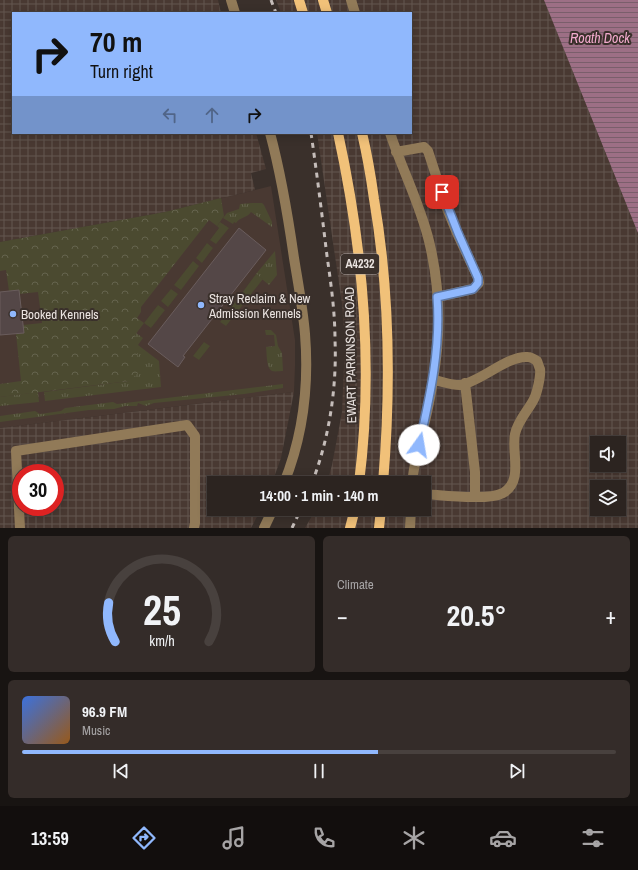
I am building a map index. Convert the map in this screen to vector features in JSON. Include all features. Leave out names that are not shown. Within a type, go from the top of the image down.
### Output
[{"type":"main road","points":[[298,0],[303,12]]},
{"type":"main road","points":[[323,0],[328,12]]},
{"type":"main road","name":"EWART PARKINSON ROAD","points":[[338,134],[358,244],[364,321],[366,396],[365,428],[360,476]]},
{"type":"main road","name":"A4232","points":[[362,134],[382,253],[386,307],[389,396],[383,476]]},
{"type":"main road","points":[[350,528],[353,516]]},
{"type":"main road","points":[[379,528],[380,516]]},
{"type":"street","points":[[231,0],[235,12]]},
{"type":"street","points":[[351,0],[355,12]]},
{"type":"street","points":[[270,134],[279,166],[305,332],[306,384],[301,423],[296,448],[286,476]]},
{"type":"street","points":[[390,134],[428,235],[434,264],[437,297],[438,326],[433,380],[413,476]]},
{"type":"street","points":[[396,152],[424,147],[428,151],[449,213],[478,278],[478,283],[473,289],[437,297]]},
{"type":"street","points":[[431,494],[475,497],[502,493],[510,487],[514,480],[515,471],[513,445],[515,433],[519,423],[535,398],[540,370],[537,361],[529,357],[512,360],[459,385],[433,380]]},
{"type":"street","points":[[465,383],[475,472],[475,497]]},
{"type":"street","points":[[20,528],[16,451],[187,425],[195,436],[194,528]]},
{"type":"street","points":[[264,528],[270,516]]},
{"type":"street","points":[[410,516],[410,528]]},
{"type":"shaded area","points":[[0,0],[218,0],[221,12],[12,12],[12,134],[256,134],[266,169],[251,173],[255,190],[165,212],[0,242]]},
{"type":"shaded area","points":[[276,0],[638,0],[638,528],[305,528],[312,516],[431,516],[431,476],[329,476],[342,412],[345,343],[342,304],[317,134],[412,134],[412,12],[281,12]]},
{"type":"shaded area","points":[[271,186],[295,340],[294,392],[0,428],[0,242],[165,212]]},
{"type":"shaded area","points":[[294,392],[281,458],[275,476],[207,476],[207,516],[257,516],[251,528],[0,528],[0,428]]},
{"type":"green space","points":[[221,198],[224,216],[217,226],[209,220],[141,307],[141,312],[137,318],[144,323],[135,335],[139,372],[129,381],[0,397],[0,384],[21,381],[16,334],[23,325],[42,323],[38,292],[19,294],[9,291],[6,270],[0,271],[0,242],[165,212]]},
{"type":"green space","points":[[262,203],[264,205],[272,222],[272,227],[251,212],[233,224],[223,218],[227,213],[239,209],[240,204]]},
{"type":"green space","points":[[220,222],[229,228],[216,244],[210,240],[219,228],[217,226]]},
{"type":"green space","points":[[207,243],[213,248],[202,263],[196,258]]},
{"type":"green space","points":[[275,251],[277,275],[269,285],[256,274]]},
{"type":"green space","points":[[193,261],[199,266],[181,290],[174,285]]},
{"type":"green space","points":[[256,274],[263,279],[248,298],[242,293]]},
{"type":"green space","points":[[171,289],[178,294],[168,307],[161,301]]},
{"type":"green space","points":[[239,297],[245,302],[226,326],[220,322]]},
{"type":"green space","points":[[158,305],[165,310],[151,328],[144,323]]},
{"type":"green space","points":[[265,330],[271,330],[276,335],[278,346],[282,353],[283,371],[272,371],[269,367],[266,347],[275,346],[274,335],[266,335]]},
{"type":"green space","points":[[136,333],[143,338],[138,345],[159,361],[161,387],[45,401],[44,392],[129,381]]},
{"type":"green space","points":[[204,342],[210,346],[199,360],[193,356]]},
{"type":"green space","points":[[283,384],[283,388],[244,394],[154,403],[146,406],[138,403],[137,406],[89,410],[0,422],[0,416],[35,411],[40,414],[61,411],[65,408],[113,402],[117,404]]},
{"type":"green space","points":[[38,392],[39,402],[0,406],[0,397]]},
{"type":"water","name":"Roath Dock","points":[[544,0],[638,0],[638,233]]},
{"type":"building","name":"Stray Reclaim & New Admission Kennels","points":[[239,228],[266,250],[183,356],[185,357],[178,367],[148,344]]},
{"type":"building","name":"Booked Kennels","points":[[19,290],[24,333],[0,335],[0,292]]},
{"type":"railway","points":[[271,0],[276,12]]},
{"type":"railway","points":[[311,134],[335,330],[335,376],[331,413],[323,449],[314,476]]},
{"type":"railway","points":[[292,528],[298,516]]},
{"type":"place","name":"Stray Reclaim & New Admission Kennels","points":[[201,305]]},
{"type":"place","name":"Booked Kennels","points":[[13,314]]},
{"type":"route","points":[[419,445],[433,380],[436,358],[438,326],[437,297],[461,293],[473,289],[478,283],[478,278],[446,206],[442,192]]}]
